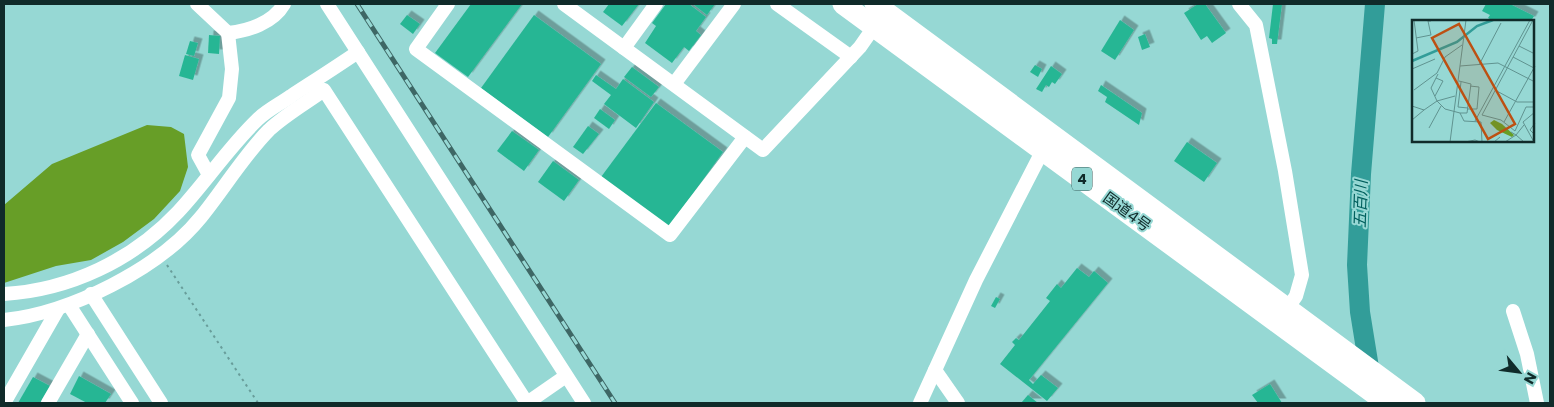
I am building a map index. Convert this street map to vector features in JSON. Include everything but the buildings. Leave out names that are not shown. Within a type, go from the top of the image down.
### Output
[{"type":"highway","name":"国道4号","points":[[843,4],[1287,309],[1415,403]]},
{"type":"highway","name":"国道4号","points":[[875,4],[1047,143],[1321,355],[1387,403]]},
{"type":"street","points":[[197,4],[228,33],[232,69],[229,98],[198,155],[209,175]]},
{"type":"street","points":[[228,33],[253,28],[280,11],[284,4]]},
{"type":"street","points":[[326,4],[584,403]]},
{"type":"street","points":[[448,4],[416,49],[670,235],[745,137]]},
{"type":"street","points":[[564,4],[763,150],[851,57],[874,27]]},
{"type":"street","points":[[624,48],[656,4]]},
{"type":"street","points":[[674,84],[734,4]]},
{"type":"street","points":[[776,4],[851,57]]},
{"type":"street","points":[[1239,4],[1256,25],[1286,171],[1302,275],[1296,296],[1287,309]]},
{"type":"street","points":[[4,320],[63,307],[134,273],[160,255],[200,218],[269,130],[358,52]]},
{"type":"street","points":[[4,294],[68,282],[111,264],[158,232],[209,175],[242,134],[260,117],[320,84]]},
{"type":"street","points":[[320,84],[527,403],[566,376]]},
{"type":"street","points":[[920,403],[976,280],[1047,143]]},
{"type":"street","points":[[91,294],[161,403]]},
{"type":"street","points":[[63,307],[88,334],[129,401]]},
{"type":"street","points":[[4,403],[63,307]]},
{"type":"street","points":[[1513,311],[1527,354],[1538,403]]},
{"type":"street","points":[[48,403],[88,334]]},
{"type":"street","points":[[935,370],[958,403]]},
{"type":"path","points":[[160,255],[258,403]]},
{"type":"green space","points":[[147,125],[171,127],[184,134],[188,167],[180,191],[154,219],[123,242],[91,260],[56,266],[4,283],[4,205],[52,164]]},
{"type":"waterway","name":"五百川","points":[[1371,380],[1360,312],[1357,265],[1361,174],[1375,4]]},
{"type":"railway","points":[[357,4],[615,403]]}]
